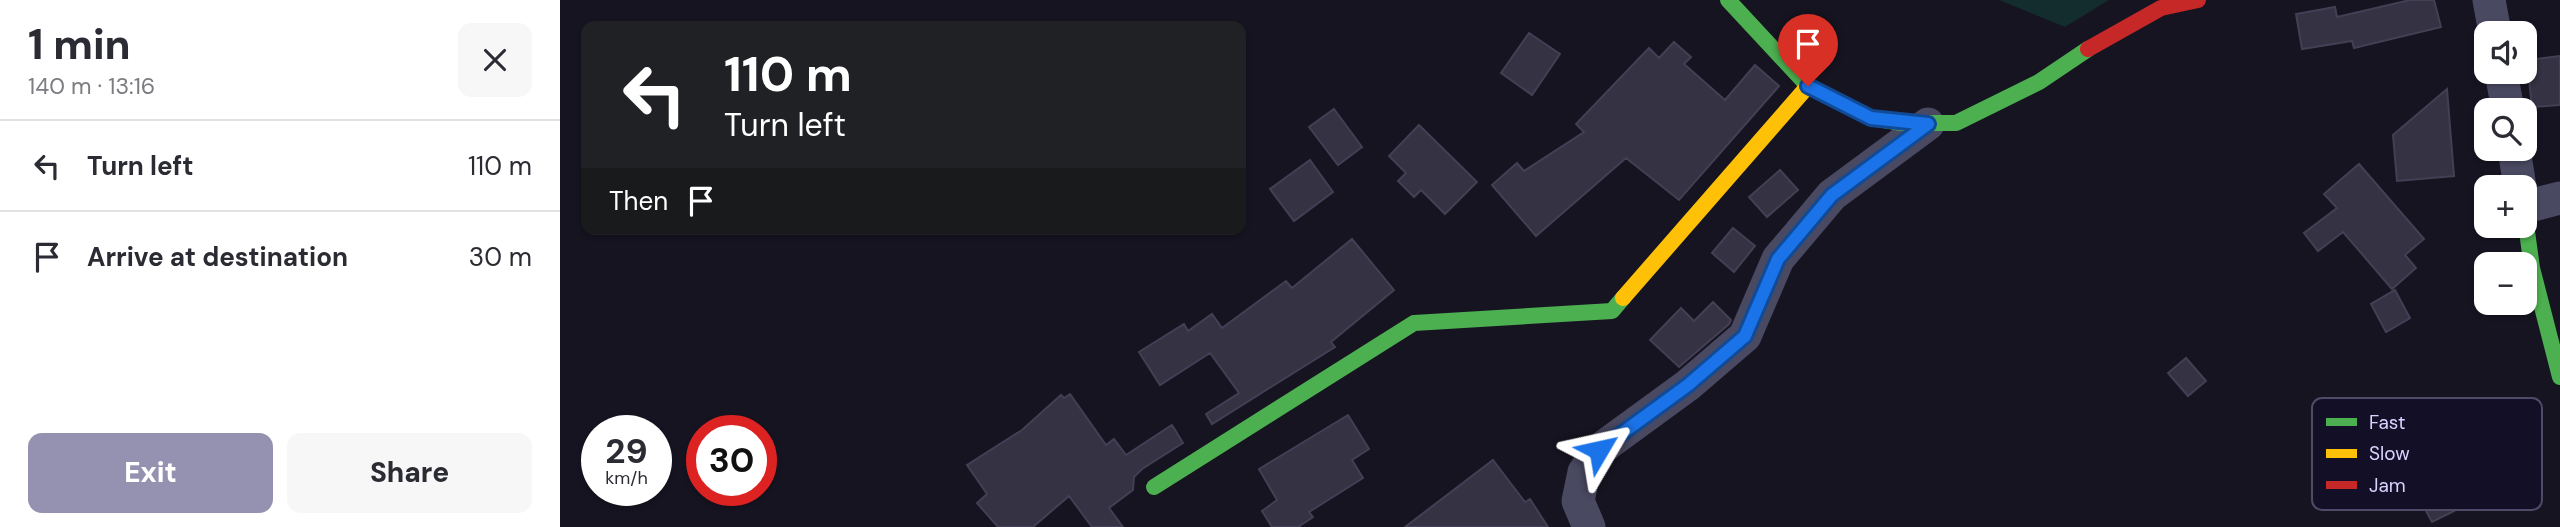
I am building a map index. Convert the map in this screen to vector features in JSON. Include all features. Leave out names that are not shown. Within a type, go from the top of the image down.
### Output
[{"type":"street","points":[[1728,0],[1808,86],[1871,118],[1928,124],[1956,123],[2039,82],[2104,38],[2161,8],[2198,0]]},
{"type":"street","points":[[2489,0],[2493,21]]},
{"type":"street","points":[[1154,486],[1414,323],[1612,311],[1808,86]]},
{"type":"street","points":[[1590,527],[1578,501],[1584,472],[1599,450],[1688,385],[1745,336],[1778,259],[1832,195],[1928,124]]},
{"type":"street","points":[[2537,204],[2560,198]]},
{"type":"street","points":[[2528,238],[2532,268],[2560,377]]},
{"type":"green space","points":[[1999,0],[2109,0],[2065,27]]},
{"type":"building","points":[[2410,0],[2434,0],[2441,27],[2354,48],[2352,41],[2302,49],[2296,14],[2335,7],[2337,17]]},
{"type":"building","points":[[1529,33],[1560,54],[1532,95],[1501,73]]},
{"type":"building","points":[[1674,42],[1691,57],[1684,64],[1725,100],[1755,65],[1779,86],[1679,200],[1626,158],[1536,236],[1492,185],[1517,163],[1524,171],[1584,132],[1576,124],[1649,48],[1659,58]]},
{"type":"building","points":[[2560,56],[2560,105],[2537,107],[2537,98],[2531,98],[2530,84],[2537,84],[2537,59]]},
{"type":"building","points":[[2447,89],[2454,176],[2397,181],[2393,135]]},
{"type":"building","points":[[1334,109],[1362,147],[1338,165],[1309,127]]},
{"type":"building","points":[[1419,125],[1477,182],[1445,214],[1421,190],[1414,197],[1398,181],[1406,173],[1389,156]]},
{"type":"building","points":[[1310,160],[1333,192],[1294,221],[1270,189]]},
{"type":"building","points":[[2359,164],[2424,239],[2405,255],[2416,268],[2392,289],[2343,232],[2318,251],[2304,233],[2337,208],[2324,194]]},
{"type":"building","points":[[1780,170],[1798,190],[1767,217],[1749,197]]},
{"type":"building","points":[[1733,228],[1755,246],[1734,272],[1712,253]]},
{"type":"building","points":[[1352,239],[1394,290],[1331,342],[1335,347],[1212,424],[1206,414],[1239,393],[1210,353],[1160,385],[1139,352],[1184,324],[1188,331],[1212,314],[1222,328],[1286,281],[1292,288]]},
{"type":"building","points":[[2395,290],[2410,318],[2386,332],[2371,304]]},
{"type":"building","points":[[1713,302],[1731,320],[1729,324],[1679,367],[1650,340],[1681,308],[1694,321]]},
{"type":"building","points":[[2186,358],[2206,381],[2188,396],[2168,373]]},
{"type":"building","points":[[1070,394],[1106,445],[1114,439],[1126,455],[1172,425],[1183,443],[1142,469],[1134,477],[1133,490],[1109,508],[1123,527],[1092,527],[1069,496],[1033,527],[998,527],[977,503],[987,494],[967,465],[1022,430],[1061,395],[1064,398]]},
{"type":"building","points":[[1348,415],[1369,449],[1352,460],[1363,478],[1309,512],[1313,517],[1298,527],[1272,527],[1262,511],[1277,500],[1259,469]]},
{"type":"building","points":[[1493,460],[1525,502],[1530,499],[1548,527],[1405,527]]},
{"type":"building","points":[[2425,510],[2454,511],[2432,522]]},
{"type":"traffic: fast","points":[[1728,0],[1808,86],[1871,118],[1902,123],[1956,123],[2039,82],[2088,49]]},
{"type":"traffic: fast","points":[[2528,238],[2532,268],[2560,377]]},
{"type":"traffic: fast","points":[[1154,487],[1414,323],[1612,311],[1623,298]]},
{"type":"traffic: slow","points":[[1623,298],[1808,86]]},
{"type":"traffic: jam","points":[[2088,49],[2161,8],[2198,0]]},
{"type":"route","points":[[1599,450],[1688,385],[1745,336],[1778,259],[1832,195],[1928,124],[1871,118],[1808,86]]}]
